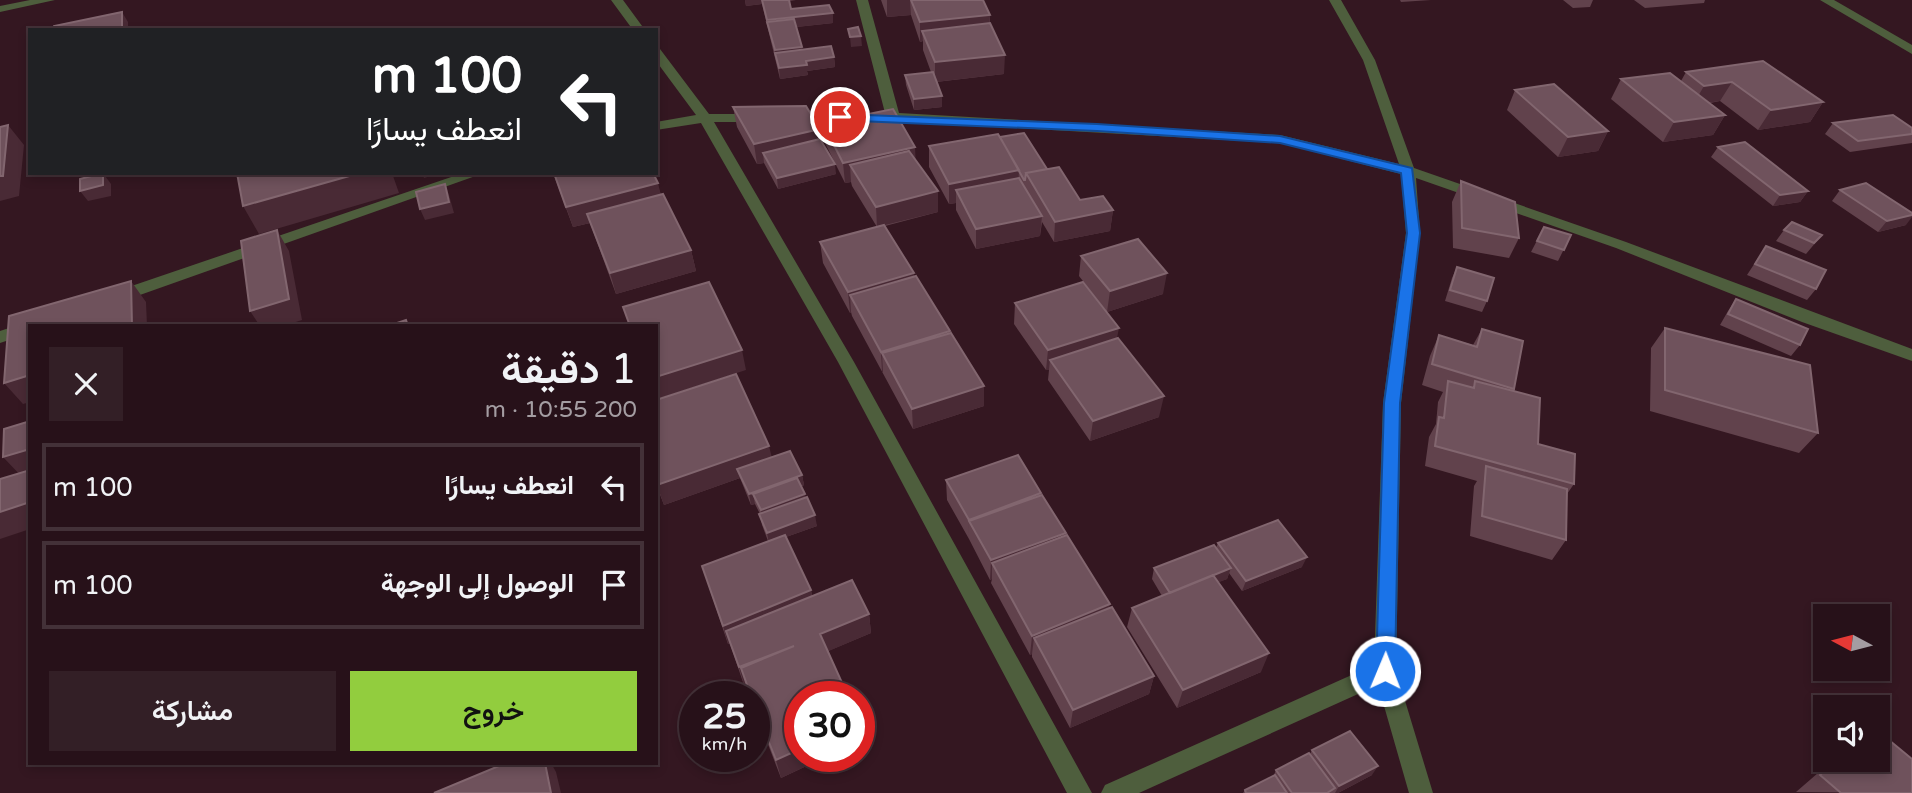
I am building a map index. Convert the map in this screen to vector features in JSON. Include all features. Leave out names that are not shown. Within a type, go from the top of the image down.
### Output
[{"type":"street","points":[[0,9],[49,0]]},
{"type":"street","points":[[617,0],[638,28]]},
{"type":"street","points":[[862,0],[893,117]]},
{"type":"street","points":[[1335,0],[1369,60],[1408,171],[1413,233],[1392,403],[1385,671],[1421,793]]},
{"type":"street","points":[[1826,0],[1912,50]]},
{"type":"street","points":[[658,55],[705,118],[846,362],[1080,793]]},
{"type":"street","points":[[658,126],[705,118],[893,117],[1280,139],[1408,171],[1621,245],[1912,355]]},
{"type":"street","points":[[99,303],[471,175]]},
{"type":"street","points":[[0,337],[28,328]]},
{"type":"street","points":[[1113,793],[1385,671]]},
{"type":"building","points":[[762,0],[789,0],[791,9],[829,5],[833,13],[767,20]]},
{"type":"building","points":[[911,0],[983,0],[990,15],[920,22]]},
{"type":"building","points":[[122,12],[122,28],[54,26]]},
{"type":"building","points":[[794,19],[802,47],[775,50],[767,22]]},
{"type":"building","points":[[990,23],[1005,55],[935,62],[922,31]]},
{"type":"building","points":[[858,27],[861,36],[850,37],[848,29]]},
{"type":"building","points":[[831,46],[834,57],[806,61],[807,65],[779,68],[775,53]]},
{"type":"building","points":[[1763,61],[1823,102],[1771,110],[1732,82],[1704,86],[1686,72]]},
{"type":"building","points":[[933,72],[942,96],[914,99],[905,75]]},
{"type":"building","points":[[1670,73],[1725,115],[1674,122],[1621,79]]},
{"type":"building","points":[[1554,84],[1608,131],[1568,137],[1515,90]]},
{"type":"building","points":[[806,106],[820,129],[754,144],[733,107]]},
{"type":"building","points":[[893,109],[915,147],[843,163],[823,123]]},
{"type":"building","points":[[1893,115],[1912,128],[1912,134],[1858,141],[1833,123]]},
{"type":"building","points":[[8,125],[3,176],[0,176],[0,127]]},
{"type":"building","points":[[1024,133],[1047,169],[1026,173],[1025,180],[1000,137]]},
{"type":"building","points":[[998,134],[1019,170],[949,184],[929,146]]},
{"type":"building","points":[[820,139],[835,164],[777,178],[763,153]]},
{"type":"building","points":[[1745,142],[1808,191],[1780,195],[1718,147]]},
{"type":"building","points":[[909,151],[938,191],[876,207],[850,165]]},
{"type":"building","points":[[1059,167],[1080,200],[1103,196],[1113,210],[1055,222],[1026,173]]},
{"type":"building","points":[[103,175],[103,185],[80,191],[80,179]]},
{"type":"building","points":[[237,175],[353,175],[243,206]]},
{"type":"building","points":[[555,175],[654,175],[658,183],[566,207]]},
{"type":"building","points":[[1019,178],[1042,216],[976,229],[956,190]]},
{"type":"building","points":[[1461,181],[1515,202],[1519,238],[1462,228]]},
{"type":"building","points":[[1866,183],[1912,215],[1887,221],[1840,190]]},
{"type":"building","points":[[445,184],[449,202],[420,209],[416,192]]},
{"type":"building","points":[[663,194],[691,250],[610,273],[587,214]]},
{"type":"building","points":[[1792,222],[1822,235],[1814,243],[1784,230]]},
{"type":"building","points":[[884,225],[914,273],[848,292],[820,242]]},
{"type":"building","points":[[1544,227],[1571,235],[1564,250],[1537,241]]},
{"type":"building","points":[[277,230],[289,299],[250,311],[241,241]]},
{"type":"building","points":[[1138,239],[1167,273],[1110,291],[1081,256]]},
{"type":"building","points":[[1766,246],[1826,270],[1816,289],[1755,264]]},
{"type":"building","points":[[1457,267],[1494,278],[1487,301],[1450,290]]},
{"type":"building","points":[[916,276],[950,331],[881,352],[850,295]]},
{"type":"building","points":[[131,281],[132,324],[28,324],[28,376],[4,383],[9,316]]},
{"type":"building","points":[[709,282],[742,350],[658,376],[658,324],[629,324],[623,307]]},
{"type":"building","points":[[1083,282],[1119,328],[1048,350],[1015,303]]},
{"type":"building","points":[[1736,299],[1808,329],[1800,345],[1728,314]]},
{"type":"building","points":[[1665,328],[1810,365],[1818,433],[1665,390]]},
{"type":"building","points":[[1482,329],[1523,341],[1514,389],[1432,364],[1439,335],[1477,347]]},
{"type":"building","points":[[951,333],[984,386],[912,409],[882,353]]},
{"type":"building","points":[[1118,338],[1164,396],[1093,421],[1050,360]]},
{"type":"building","points":[[736,374],[769,446],[658,485],[658,399]]},
{"type":"building","points":[[1448,381],[1474,388],[1475,381],[1540,398],[1538,444],[1575,454],[1574,484],[1435,446],[1439,417],[1444,418]]},
{"type":"building","points":[[28,422],[28,450],[3,457],[4,429]]},
{"type":"building","points":[[790,451],[802,475],[749,494],[737,469]]},
{"type":"building","points":[[1018,455],[1041,493],[969,520],[946,480]]},
{"type":"building","points":[[1486,466],[1567,489],[1566,540],[1482,516]]},
{"type":"building","points":[[28,471],[28,503],[0,512],[0,479]]},
{"type":"building","points":[[797,478],[805,494],[761,510],[753,494]]},
{"type":"building","points":[[1042,495],[1066,533],[991,560],[969,521]]},
{"type":"building","points":[[807,497],[815,515],[767,533],[759,514]]},
{"type":"building","points":[[1278,520],[1307,557],[1246,581],[1218,543]]},
{"type":"building","points":[[785,535],[811,590],[723,626],[702,566]]},
{"type":"building","points":[[1067,535],[1110,604],[1032,636],[992,563]]},
{"type":"building","points":[[1214,545],[1231,568],[1170,593],[1154,568]]},
{"type":"building","points":[[1213,575],[1269,653],[1183,690],[1132,608]]},
{"type":"building","points":[[852,580],[869,614],[820,634],[841,681],[784,681],[784,756],[776,760],[770,745],[770,681],[746,681],[741,668],[794,646],[739,667],[726,631]]},
{"type":"building","points":[[1112,607],[1154,676],[1073,710],[1034,638]]},
{"type":"building","points":[[1350,731],[1378,766],[1339,786],[1312,750]]},
{"type":"building","points":[[1890,741],[1912,759],[1912,793],[1841,793],[1820,775],[1823,772],[1890,772]]},
{"type":"building","points":[[1309,753],[1335,788],[1327,793],[1292,793],[1276,770]]},
{"type":"building","points":[[501,765],[545,765],[551,793],[434,793]]},
{"type":"building","points":[[1275,775],[1287,793],[1246,793],[1245,790]]},
{"type":"route","points":[[840,117],[1097,127],[1280,139],[1408,171],[1413,233],[1392,403],[1385,671]]}]
